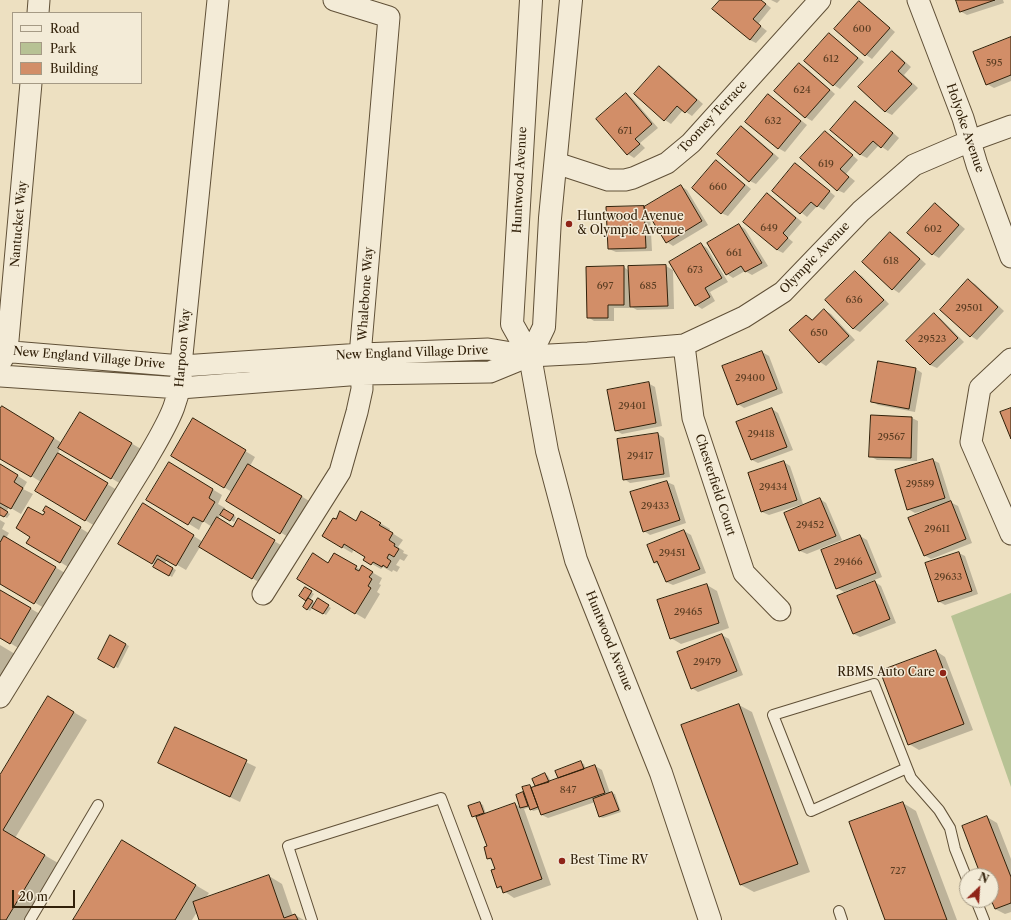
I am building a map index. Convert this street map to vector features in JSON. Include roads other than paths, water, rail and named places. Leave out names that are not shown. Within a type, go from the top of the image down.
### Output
[{"type":"street","points":[[38,12],[39,0]]},
{"type":"street","name":"Harpoon Way","points":[[0,697],[166,427],[177,401],[180,388],[182,355],[218,0]]},
{"type":"street","name":"Whalebone Way","points":[[263,594],[340,472],[362,389],[362,336],[390,8],[334,0]]},
{"type":"street","name":"Huntwood Avenue","points":[[531,0],[512,324],[530,356],[547,452],[576,560],[661,773],[710,920]]},
{"type":"street","points":[[530,356],[544,327],[550,218],[571,0]]},
{"type":"street","name":"Toomey Terrace","points":[[556,163],[608,180],[625,180],[667,163],[691,143],[820,0]]},
{"type":"street","name":"Holyoke Avenue","points":[[918,0],[963,118],[977,165],[1011,257]]},
{"type":"street","name":"Nantucket Way","points":[[2,355],[32,84]]},
{"type":"street","name":"Olympic Avenue","points":[[530,356],[684,345],[744,317],[783,292],[861,210],[914,165],[970,141],[1011,126]]},
{"type":"street","name":"Chesterfield Court","points":[[684,345],[693,418],[744,573],[780,610]]},
{"type":"street","name":"New England Village Drive","points":[[2,355],[182,366],[362,364],[490,372],[530,356]]},
{"type":"street","points":[[1011,359],[980,388],[971,442],[1011,534]]},
{"type":"street","name":"New England Village Drive","points":[[0,376],[180,388],[362,364]]},
{"type":"lane","points":[[907,768],[811,811],[773,715],[874,684],[907,768],[910,778],[939,810],[950,828],[955,849],[963,868]]},
{"type":"lane","points":[[312,920],[288,846],[441,798],[486,920]]},
{"type":"lane","points":[[30,920],[98,805]]},
{"type":"lane","points":[[979,908],[984,920]]},
{"type":"place","name":"Huntwood Avenue & Olympic Avenue","points":[[569,224]]},
{"type":"place","name":"RBMS Auto Care","points":[[943,673]]},
{"type":"place","name":"Best Time RV","points":[[562,861]]}]
